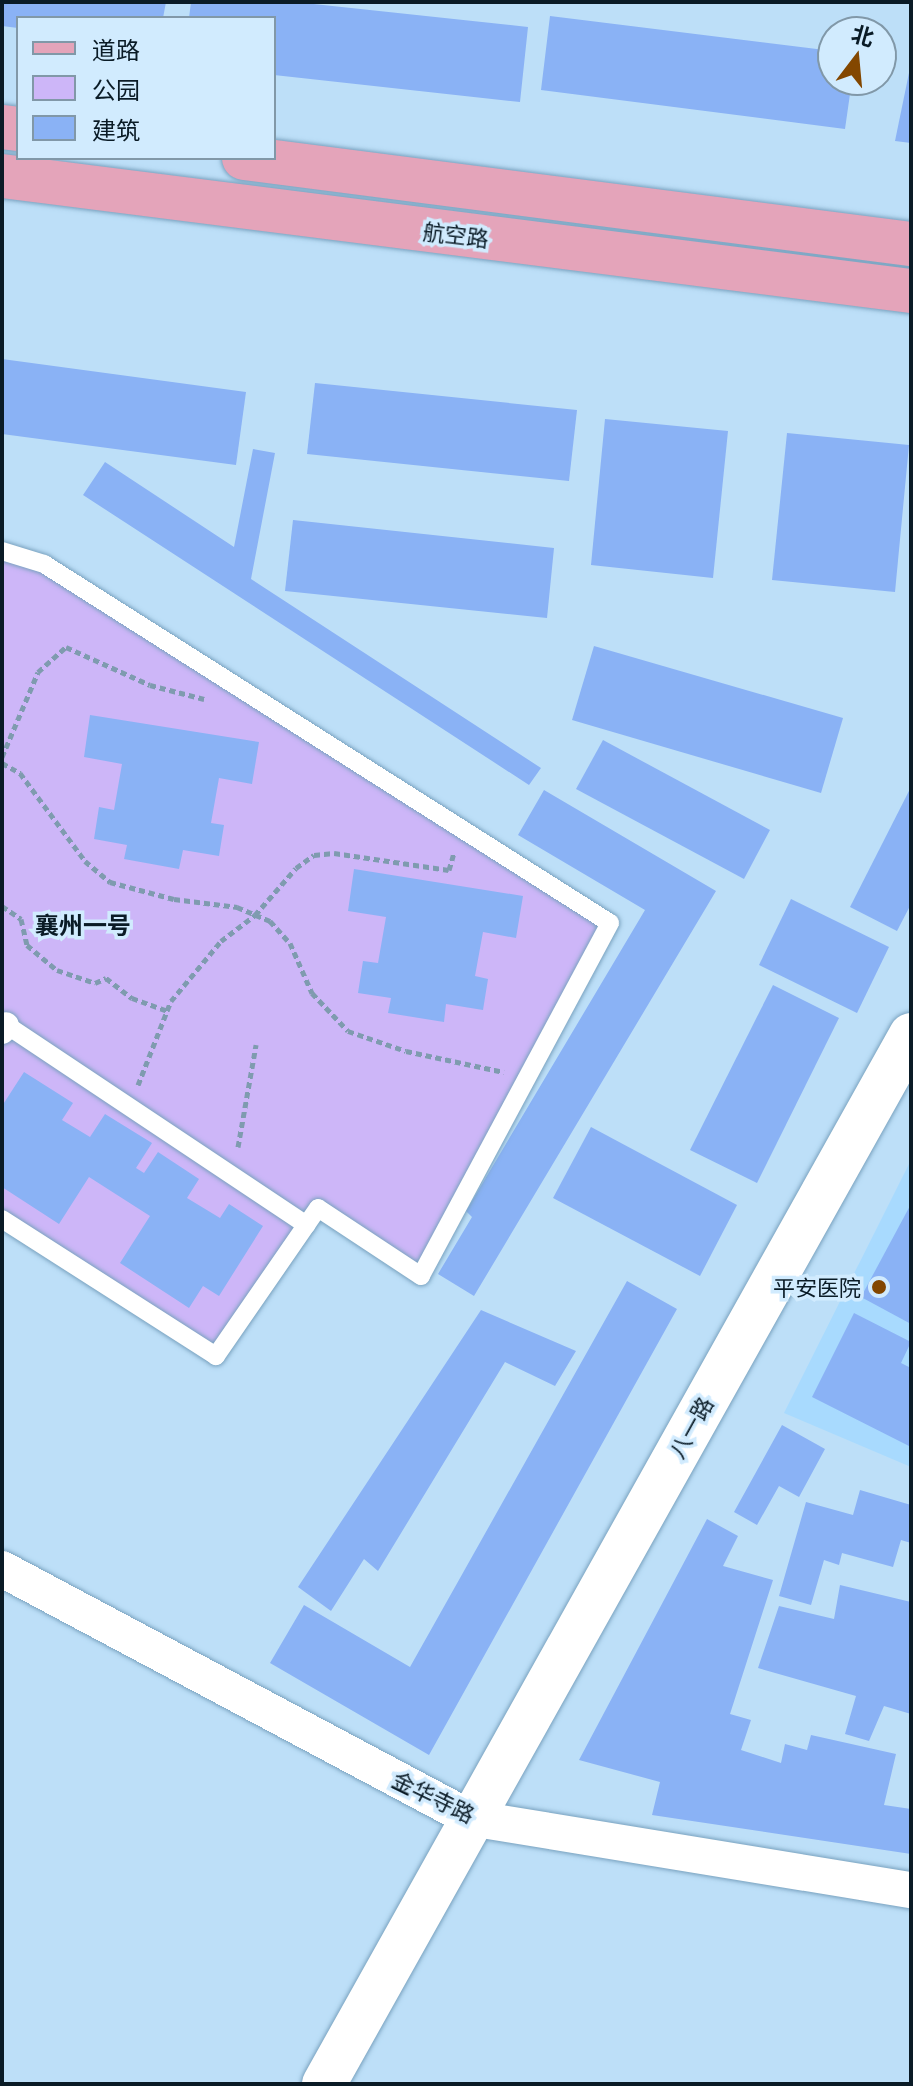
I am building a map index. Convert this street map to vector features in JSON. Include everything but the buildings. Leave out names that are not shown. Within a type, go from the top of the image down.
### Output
[{"type":"main road","points":[[260,160],[911,244]]},
{"type":"main road","name":"航空路","points":[[2,176],[911,291]]},
{"type":"street","name":"八一路","points":[[324,2084],[470,1818],[893,1082],[911,1035]]},
{"type":"street","name":"金华寺路","points":[[2,1569],[470,1818],[911,1890]]},
{"type":"lane","points":[[2,551],[44,564],[610,923],[421,1276],[318,1208],[216,1356],[2,1219]]},
{"type":"lane","points":[[3,1026],[306,1225]]},
{"type":"path","points":[[2,757],[38,672],[66,647],[150,685],[215,702]]},
{"type":"path","points":[[2,763],[20,773],[85,861],[110,882],[270,921],[290,943],[312,993],[348,1031],[406,1051],[502,1071],[523,1085]]},
{"type":"path","points":[[131,1109],[167,1011],[221,941],[255,915],[314,855],[334,853],[449,870],[460,829]]},
{"type":"path","points":[[2,906],[21,919],[27,945],[57,970],[95,983],[106,978],[132,998],[167,1011]]},
{"type":"path","points":[[233,1176],[256,1045]]},
{"type":"shaded area","name":"平安医院","points":[[911,1160],[911,1467],[784,1413]]},
{"type":"green space","points":[[2,551],[35,561],[610,923],[421,1276],[318,1209],[216,1356],[2,1219]]},
{"type":"place","name":"平安医院","points":[[879,1287]]},
{"type":"district","name":"襄州一号","points":[[83,924]]}]
